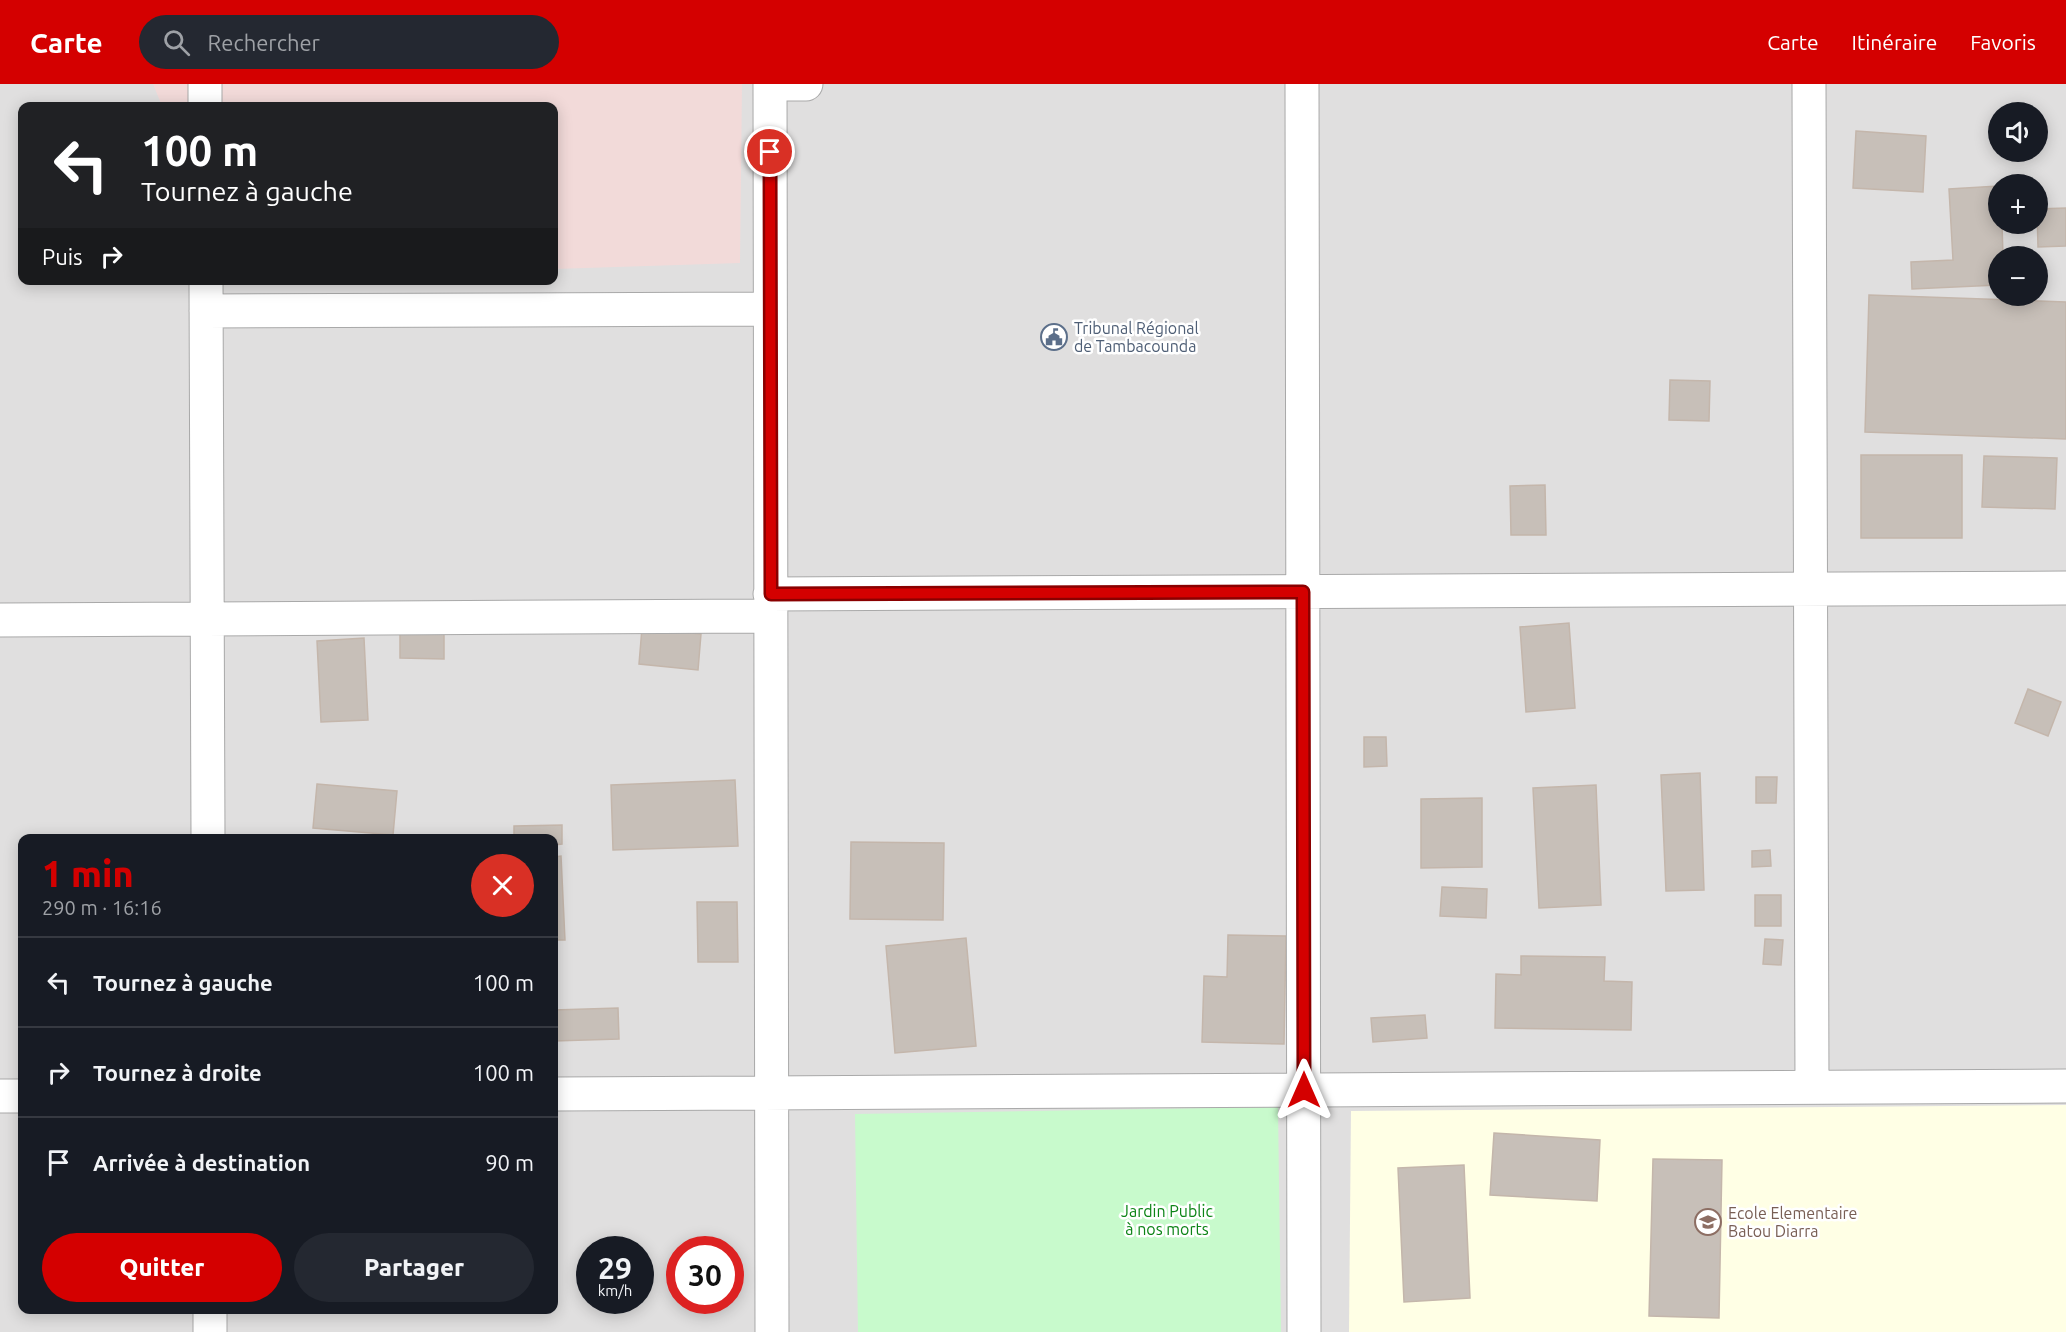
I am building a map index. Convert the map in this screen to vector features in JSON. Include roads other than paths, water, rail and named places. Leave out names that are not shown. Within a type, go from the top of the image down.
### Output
[{"type":"street","points":[[205,84],[205,102]]},
{"type":"street","points":[[772,1332],[770,84],[806,84]]},
{"type":"street","points":[[1302,84],[1304,1332]]},
{"type":"street","points":[[1809,84],[1812,1087]]},
{"type":"street","points":[[208,834],[206,296],[770,309]]},
{"type":"street","points":[[0,620],[207,619],[1303,592],[2066,588]]},
{"type":"street","points":[[558,1094],[2066,1086]]},
{"type":"street","points":[[0,1096],[18,1096]]},
{"type":"street","points":[[210,1314],[210,1332]]},
{"type":"place","name":"Tribunal Régional de Tambacounda","points":[[1054,337]]},
{"type":"place","name":"Ecole Elementaire Batou Diarra","points":[[1708,1222]]},
{"type":"park label","name":"Jardin Public à nos morts","points":[[1167,1220]]}]
